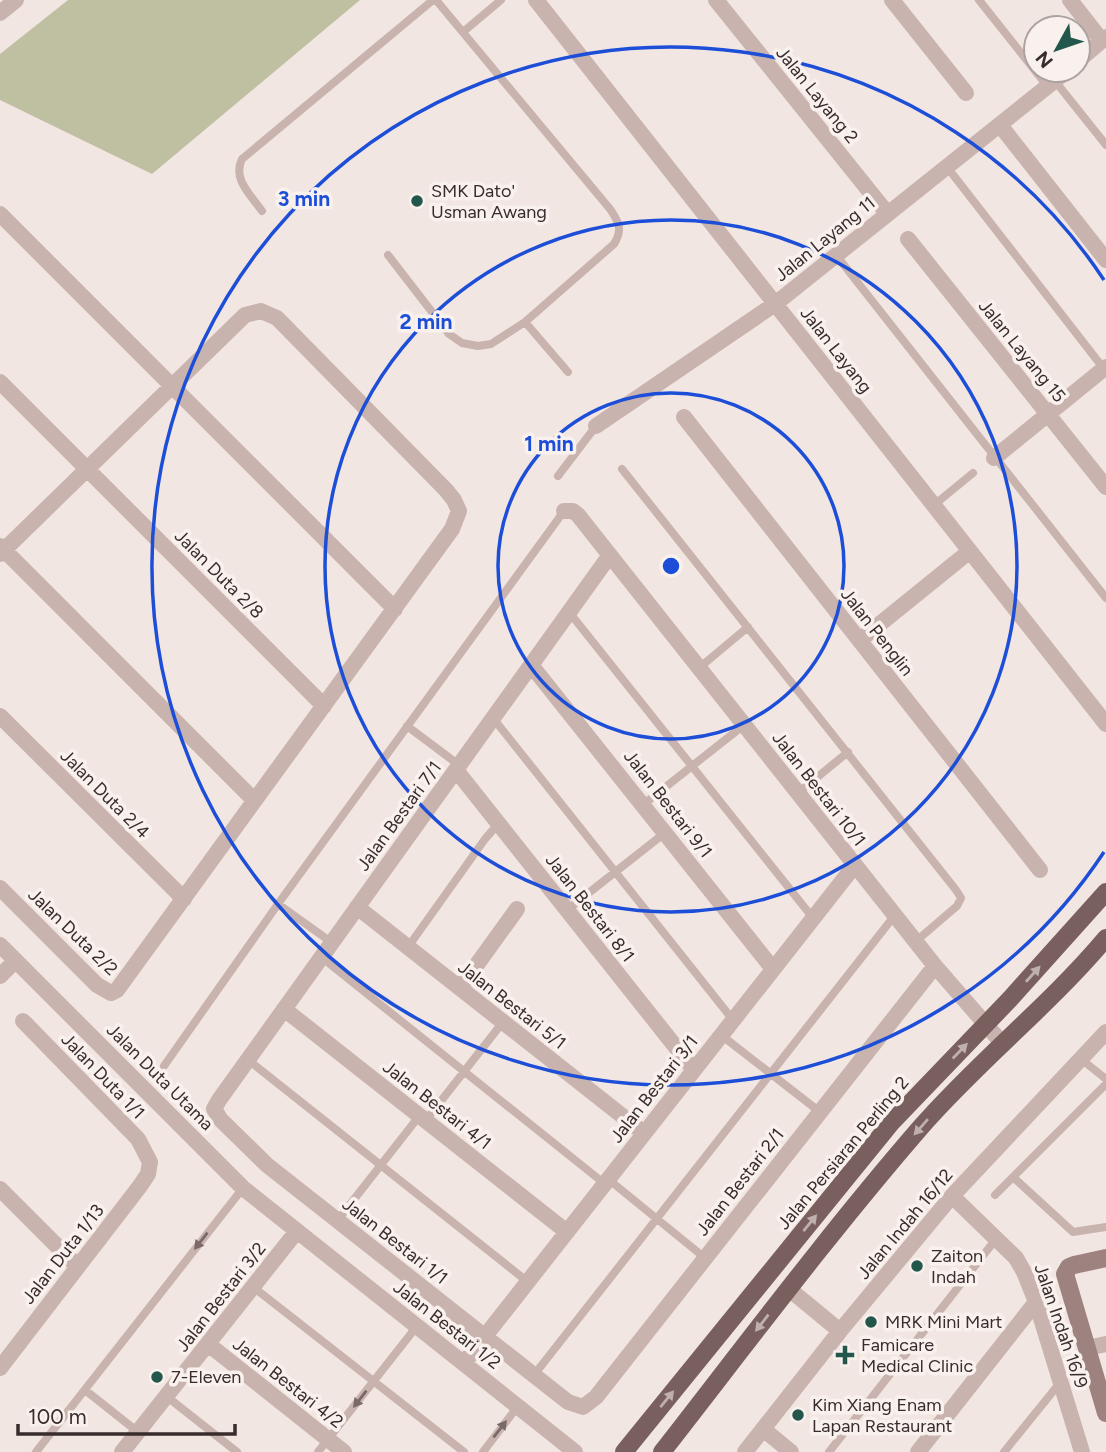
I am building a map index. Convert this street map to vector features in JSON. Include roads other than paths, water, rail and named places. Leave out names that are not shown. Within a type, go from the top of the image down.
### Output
[{"type":"main road","name":"Jalan Persiaran Perling 2","points":[[624,1452],[891,1124],[1106,892]]},
{"type":"main road","points":[[662,1452],[921,1126],[1106,938]]},
{"type":"street","name":"Jalan Layang","points":[[536,0],[1106,724]]},
{"type":"street","name":"Jalan Layang 2","points":[[716,0],[887,213]]},
{"type":"street","points":[[892,0],[967,93]]},
{"type":"street","points":[[1070,0],[1104,39]]},
{"type":"street","name":"Jalan Layang 11","points":[[596,426],[775,304],[1052,84]]},
{"type":"street","points":[[1000,125],[1106,260]]},
{"type":"street","points":[[0,214],[395,609]]},
{"type":"street","name":"Jalan Layang 15","points":[[908,239],[1106,487]]},
{"type":"street","points":[[184,899],[452,529],[458,511],[446,490],[286,328],[269,313],[261,311],[245,314],[1,550],[254,800]]},
{"type":"street","points":[[994,458],[1105,369]]},
{"type":"street","name":"Jalan Duta 2/8","points":[[0,382],[324,706]]},
{"type":"street","name":"Jalan Penglin","points":[[684,417],[1040,870]]},
{"type":"street","name":"Jalan Bestari 10/1","points":[[564,510],[578,514],[915,942],[1002,1043]]},
{"type":"street","points":[[860,640],[970,551]]},
{"type":"street","name":"Jalan Bestari 7/1","points":[[219,1100],[610,555]]},
{"type":"street","name":"Jalan Bestari 9/1","points":[[531,665],[773,969]]},
{"type":"street","name":"Jalan Duta 2/4","points":[[0,716],[184,899]]},
{"type":"street","name":"Jalan Bestari 8/1","points":[[458,767],[694,1070]]},
{"type":"street","name":"Jalan Bestari 3/1","points":[[464,1363],[855,865]]},
{"type":"street","name":"Jalan Duta 2/2","points":[[0,888],[103,990],[111,993],[122,986],[184,899]]},
{"type":"street","name":"Jalan Bestari 5/1","points":[[357,907],[644,1133]]},
{"type":"street","points":[[460,988],[517,909]]},
{"type":"street","name":"Jalan Duta Utama","points":[[1,947],[243,1188],[297,1231]]},
{"type":"street","points":[[0,976],[15,961]]},
{"type":"street","name":"Jalan Bestari 2/1","points":[[568,1402],[583,1407],[596,1397],[935,966]]},
{"type":"street","name":"Jalan Bestari 4/1","points":[[284,1009],[567,1232]]},
{"type":"street","name":"Jalan Duta 1/1","points":[[23,1021],[138,1139],[150,1161]]},
{"type":"street","name":"Jalan Indah 16/12","points":[[746,1452],[840,1331],[952,1196],[1106,1032]]},
{"type":"street","name":"Jalan Bestari 1/1","points":[[219,1100],[214,1109],[217,1115],[267,1165],[568,1402]]},
{"type":"street","name":"Jalan Duta 1/13","points":[[0,1368],[140,1186],[148,1174],[150,1161]]},
{"type":"street","points":[[0,1189],[77,1266]]},
{"type":"street","name":"Jalan Indah 16/9","points":[[952,1196],[1016,1258],[1036,1302],[1082,1452]]},
{"type":"street","name":"Jalan Bestari 3/2","points":[[122,1452],[297,1231]]},
{"type":"street","name":"Jalan Bestari 1/2","points":[[297,1231],[572,1451]]},
{"type":"street","points":[[1106,1258],[1069,1266],[1065,1274],[1106,1413]]},
{"type":"street","points":[[789,1289],[840,1331]]},
{"type":"street","points":[[918,1452],[1036,1302]]},
{"type":"street","name":"Jalan Bestari 4/2","points":[[208,1344],[323,1446],[344,1452]]},
{"type":"street","points":[[1086,1348],[1106,1344]]},
{"type":"street","points":[[763,1429],[791,1452]]},
{"type":"lane","points":[[262,211],[239,179],[237,169],[242,159],[434,0],[610,209],[620,228],[619,236],[614,244],[525,322],[491,344],[478,346],[462,343],[449,334],[388,255]]},
{"type":"lane","points":[[463,32],[501,0]]},
{"type":"lane","points":[[979,0],[1022,49]]},
{"type":"lane","points":[[1052,84],[1106,145]]},
{"type":"lane","points":[[947,167],[1105,369]]},
{"type":"lane","points":[[836,255],[1106,598]]},
{"type":"lane","points":[[525,322],[568,372]]},
{"type":"lane","points":[[558,477],[596,426]]},
{"type":"lane","points":[[622,469],[961,898],[957,906],[915,942]]},
{"type":"lane","points":[[934,505],[973,473]]},
{"type":"lane","points":[[164,1066],[564,510]]},
{"type":"lane","points":[[569,612],[813,918]]},
{"type":"lane","points":[[699,668],[748,627]]},
{"type":"lane","points":[[493,718],[733,1020]]},
{"type":"lane","points":[[644,804],[744,725]]},
{"type":"lane","points":[[407,726],[458,767]]},
{"type":"lane","points":[[798,793],[848,752]]},
{"type":"lane","points":[[408,947],[499,823]]},
{"type":"lane","points":[[567,910],[666,832]]},
{"type":"lane","points":[[278,904],[331,942]]},
{"type":"lane","points":[[534,1375],[895,915]]},
{"type":"lane","points":[[321,957],[464,1072],[705,1258]]},
{"type":"lane","points":[[337,1221],[503,1022]]},
{"type":"lane","points":[[721,1035],[820,1112]]},
{"type":"lane","points":[[247,1059],[528,1282]]},
{"type":"lane","points":[[995,1195],[1106,1082],[1081,1059]]},
{"type":"lane","points":[[1013,1177],[1073,1232],[1106,1227]]},
{"type":"lane","points":[[36,1452],[243,1188]]},
{"type":"lane","points":[[829,1452],[996,1239]]},
{"type":"lane","points":[[253,1287],[464,1452]]},
{"type":"lane","points":[[323,1446],[417,1326]]},
{"type":"lane","points":[[1004,1452],[1061,1382]]},
{"type":"lane","points":[[85,1390],[138,1432]]},
{"type":"lane","points":[[166,1396],[237,1452]]},
{"type":"lane","points":[[483,1452],[518,1406]]},
{"type":"place","name":"SMK Dato' Usman Awang","points":[[417,201]]},
{"type":"place","name":"Zaiton Indah","points":[[917,1266]]},
{"type":"place","name":"MRK Mini Mart","points":[[871,1322]]},
{"type":"place","name":"Famicare Medical Clinic","points":[[845,1355]]},
{"type":"place","name":"7-Eleven","points":[[157,1377]]},
{"type":"place","name":"Kim Xiang Enam Lapan Restaurant","points":[[798,1415]]}]
